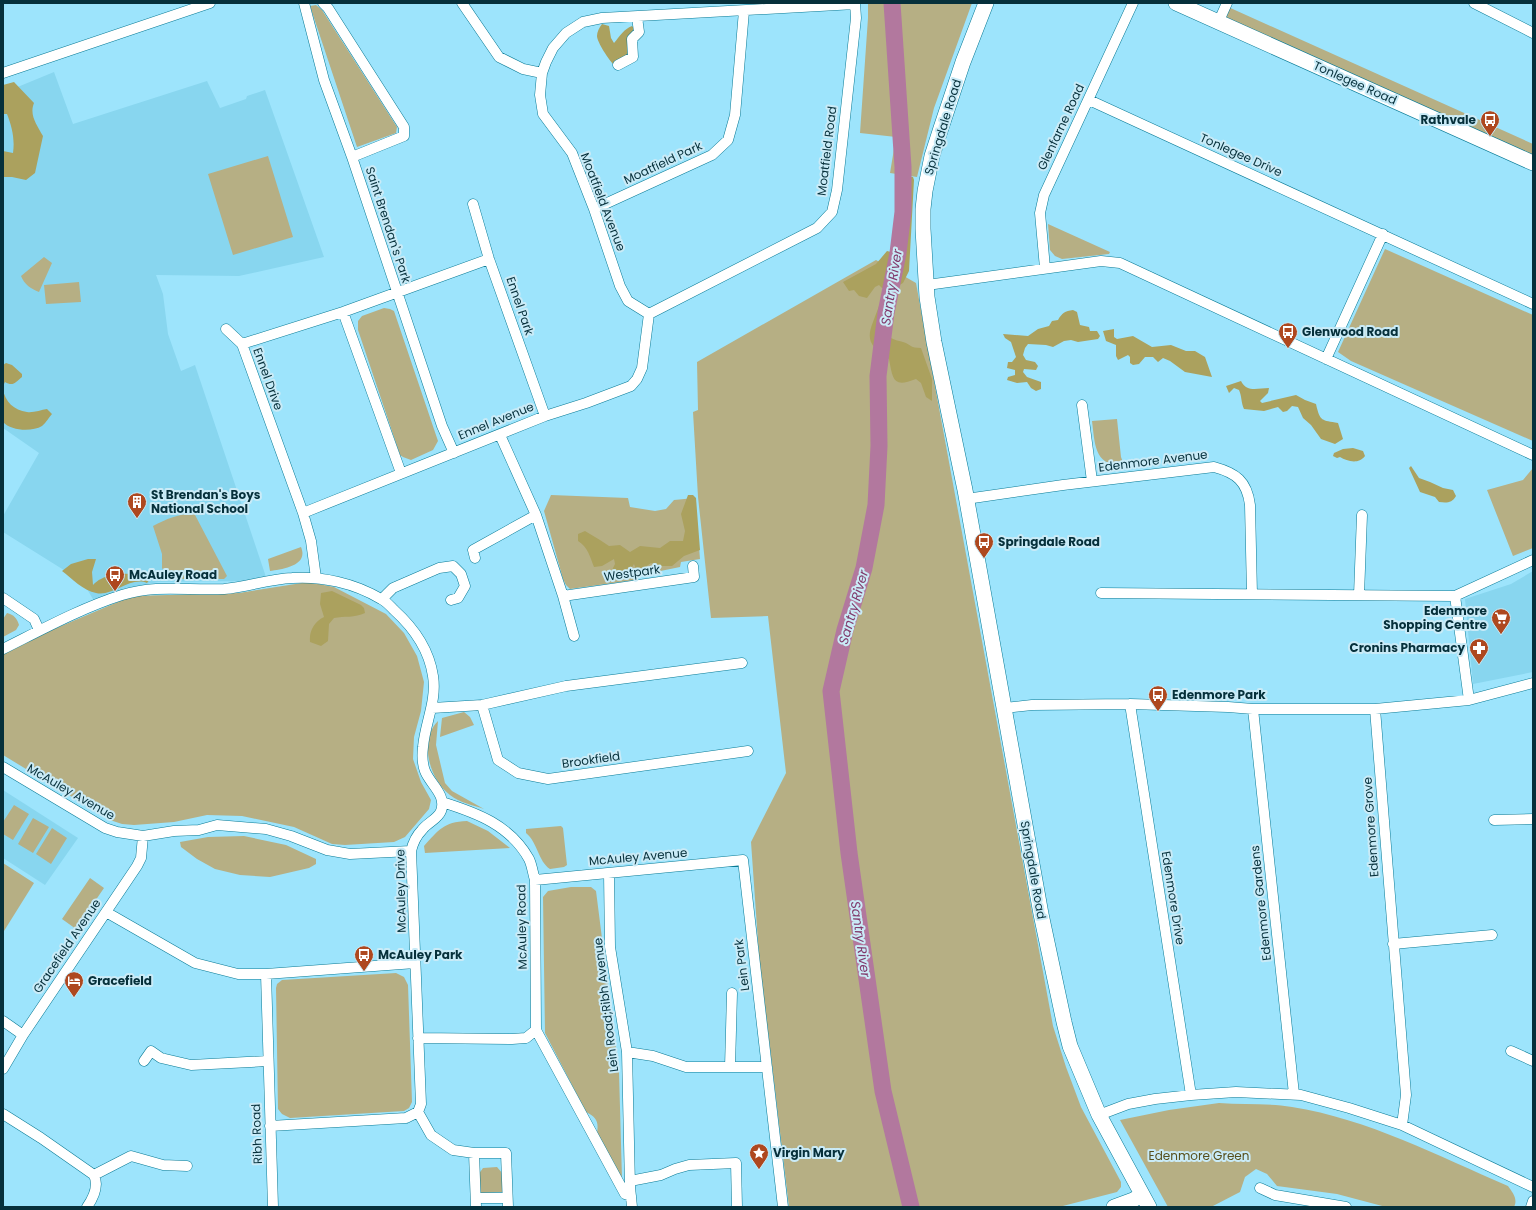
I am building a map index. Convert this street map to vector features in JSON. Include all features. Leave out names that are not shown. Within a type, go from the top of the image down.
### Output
[{"type":"street","points":[[3,74],[210,3]]},
{"type":"street","name":"Saint Brendan's Park","points":[[304,3],[324,80],[352,157],[442,426],[454,452]]},
{"type":"street","points":[[323,3],[328,8],[404,127],[404,136],[352,157]]},
{"type":"street","points":[[462,3],[499,57],[523,69],[542,73]]},
{"type":"street","name":"Springdale Road","points":[[986,3],[963,62],[932,156],[923,209],[928,297],[934,342],[966,499],[1040,907],[1064,1022],[1070,1046],[1099,1115],[1145,1201]]},
{"type":"street","name":"Glenfarne Road","points":[[1045,268],[1040,213],[1044,195],[1133,3]]},
{"type":"street","name":"Tonlegee Road","points":[[1176,3],[1533,163]]},
{"type":"street","points":[[1218,23],[1227,3]]},
{"type":"street","points":[[1474,3],[1533,33]]},
{"type":"street","name":"Moatfield Avenue","points":[[649,314],[628,301],[620,286],[594,209],[572,153],[543,114],[540,95],[542,73],[553,48],[566,33],[583,22],[602,18],[855,4]]},
{"type":"street","name":"Moatfield Road","points":[[649,314],[817,228],[832,212],[838,175],[856,18],[855,4]]},
{"type":"street","name":"Moatfield Park","points":[[594,209],[712,155],[728,140],[735,115],[744,10]]},
{"type":"street","points":[[618,65],[633,57],[632,39],[639,32],[637,17]]},
{"type":"street","name":"Tonlegee Drive","points":[[1089,100],[1533,304]]},
{"type":"street","name":"Ennel Park","points":[[473,204],[489,258],[545,416]]},
{"type":"street","points":[[1326,359],[1383,234]]},
{"type":"street","name":"Ennel Drive","points":[[316,578],[311,540],[303,513],[242,344],[343,312],[489,258]]},
{"type":"street","points":[[927,285],[1101,261],[1120,263],[1533,455]]},
{"type":"street","points":[[343,312],[401,473]]},
{"type":"street","name":"Ennel Avenue","points":[[303,513],[545,416],[586,403],[631,386],[637,379],[642,368],[649,314]]},
{"type":"street","points":[[226,329],[242,344]]},
{"type":"street","name":"Edenmore Avenue","points":[[1082,405],[1092,481]]},
{"type":"street","points":[[500,435],[536,515],[563,596],[574,636]]},
{"type":"street","name":"Edenmore Avenue","points":[[966,499],[1092,481],[1214,467],[1228,471],[1239,478],[1248,493],[1250,505],[1252,594]]},
{"type":"street","points":[[475,558],[473,550],[536,515]]},
{"type":"street","points":[[1359,595],[1362,515]]},
{"type":"street","points":[[1101,593],[1455,596],[1533,560]]},
{"type":"street","points":[[382,599],[393,588],[439,568],[453,566],[461,574],[465,586],[458,598],[451,600]]},
{"type":"street","name":"Westpark","points":[[563,596],[694,577],[693,566]]},
{"type":"street","points":[[3,649],[39,630],[123,594],[172,588],[223,589],[291,578],[316,578],[335,581],[382,599],[401,616],[424,646],[434,677],[434,695],[425,734],[422,760],[430,781],[440,794],[442,802]]},
{"type":"street","points":[[1455,596],[1469,700]]},
{"type":"street","points":[[3,598],[34,619],[39,630]]},
{"type":"street","points":[[432,708],[482,705],[566,686],[742,663]]},
{"type":"street","points":[[1005,708],[1032,705],[1130,704],[1228,706],[1254,709],[1375,709],[1469,700],[1533,683]]},
{"type":"street","name":"Edenmore Drive","points":[[1130,704],[1191,1095]]},
{"type":"street","name":"Brookfield","points":[[482,705],[498,760],[518,773],[548,779],[748,751]]},
{"type":"street","name":"Edenmore Gardens","points":[[1254,709],[1294,1094]]},
{"type":"street","name":"Edenmore Grove","points":[[1375,709],[1406,1095],[1402,1125]]},
{"type":"street","name":"McAuley Avenue","points":[[3,767],[105,828],[117,832],[142,836],[174,831],[199,830],[217,825],[266,828],[327,850],[350,854],[411,851]]},
{"type":"street","name":"McAuley Drive","points":[[418,1112],[421,1104],[411,851],[414,842],[423,828],[431,823],[441,811],[442,802]]},
{"type":"street","name":"McAuley Road","points":[[442,802],[475,813],[510,834],[530,860],[535,880],[536,1030],[625,1194],[631,1196]]},
{"type":"street","points":[[1494,820],[1533,819]]},
{"type":"street","name":"Gracefield Avenue","points":[[3,1069],[23,1035],[141,858],[142,836]]},
{"type":"street","name":"McAuley Avenue","points":[[535,880],[743,860]]},
{"type":"street","name":"Lein Park","points":[[743,860],[783,1207]]},
{"type":"street","name":"Lein Road;Ribh Avenue","points":[[609,872],[610,947],[627,1052],[632,1207]]},
{"type":"street","points":[[106,912],[195,963],[238,974],[266,974],[415,963]]},
{"type":"street","points":[[1393,944],[1492,935]]},
{"type":"street","name":"Ribh Road","points":[[266,974],[273,1207]]},
{"type":"street","name":"Lein Park","points":[[730,1067],[732,993]]},
{"type":"street","points":[[3,1021],[23,1035]]},
{"type":"street","points":[[418,1038],[512,1039],[526,1038],[536,1030]]},
{"type":"street","points":[[144,1061],[151,1051],[161,1058],[191,1064],[268,1060]]},
{"type":"street","points":[[1512,1051],[1533,1061]]},
{"type":"street","points":[[627,1052],[653,1056],[686,1067],[767,1067]]},
{"type":"street","points":[[1099,1115],[1128,1104],[1191,1095],[1236,1092],[1294,1094],[1349,1108],[1402,1125],[1533,1187]]},
{"type":"street","points":[[270,1126],[406,1118],[418,1112],[431,1135],[453,1150],[474,1153],[506,1153],[507,1202],[476,1203],[474,1153]]},
{"type":"street","points":[[3,1114],[41,1138],[94,1175],[96,1179],[96,1190],[88,1207]]},
{"type":"street","points":[[94,1175],[131,1156],[163,1165],[187,1166]]},
{"type":"street","points":[[630,1180],[662,1175],[675,1168],[689,1165],[736,1163],[737,1207]]},
{"type":"street","points":[[1260,1188],[1276,1195],[1346,1207]]},
{"type":"street","points":[[1114,1207],[1134,1200],[1145,1201]]},
{"type":"street","points":[[1531,1207],[1533,1202]]},
{"type":"shaded area","points":[[602,24],[609,26],[611,38],[614,43],[624,31],[632,26],[636,31],[637,54],[614,65],[604,51],[597,36],[599,28]]},
{"type":"shaded area","points":[[54,72],[73,124],[207,81],[220,108],[246,99],[247,96],[265,90],[324,257],[239,276],[156,275],[163,294],[168,334],[181,371],[195,365],[266,577],[245,581],[158,582],[125,588],[94,601],[83,582],[3,532],[3,516],[39,453],[3,428],[3,93]]},
{"type":"shaded area","points":[[14,82],[34,103],[32,112],[33,116],[43,136],[35,173],[26,180],[3,177],[3,151],[13,153],[14,143],[12,128],[7,114],[3,114],[3,85]]},
{"type":"shaded area","points":[[898,175],[913,177],[914,180],[909,271],[903,283],[894,288],[882,288],[879,285],[875,287],[867,298],[859,296],[854,290],[849,291],[843,282],[876,264],[887,251],[891,252]]},
{"type":"shaded area","points":[[892,304],[888,327],[889,335],[891,338],[913,347],[921,348],[932,379],[932,401],[926,397],[921,383],[916,379],[903,383],[895,380],[889,359],[880,353],[871,342],[870,330],[879,306]]},
{"type":"shaded area","points":[[1073,310],[1077,312],[1080,325],[1089,327],[1090,331],[1097,331],[1100,336],[1098,339],[1078,342],[1071,340],[1064,341],[1053,347],[1028,344],[1023,355],[1026,360],[1035,362],[1038,366],[1036,370],[1024,369],[1023,372],[1027,377],[1041,382],[1041,389],[1036,391],[1031,388],[1027,382],[1017,383],[1007,380],[1008,377],[1015,375],[1015,370],[1007,368],[1008,362],[1012,362],[1016,357],[1011,342],[1005,338],[1003,334],[1028,336],[1038,329],[1049,326],[1052,321],[1058,320],[1064,313]]},
{"type":"shaded area","points":[[1114,329],[1114,337],[1117,339],[1133,336],[1152,347],[1171,345],[1186,351],[1195,351],[1205,357],[1212,377],[1185,372],[1170,361],[1163,358],[1158,362],[1153,357],[1145,357],[1139,364],[1133,365],[1130,363],[1130,357],[1128,355],[1118,360],[1116,356],[1116,345],[1106,341],[1103,331]]},
{"type":"shaded area","points":[[6,363],[12,365],[22,374],[22,377],[12,384],[5,382],[3,386],[3,365]]},
{"type":"shaded area","points":[[1241,381],[1243,385],[1250,388],[1269,388],[1268,393],[1260,401],[1262,403],[1296,395],[1316,404],[1322,419],[1338,423],[1343,439],[1335,444],[1321,439],[1311,425],[1303,418],[1298,407],[1292,406],[1287,411],[1283,412],[1278,407],[1264,411],[1244,409],[1239,390],[1234,388],[1229,393],[1226,386]]},
{"type":"shaded area","points":[[3,389],[6,398],[14,407],[22,411],[29,412],[47,409],[52,414],[42,426],[38,428],[22,430],[7,425],[3,422]]},
{"type":"shaded area","points":[[1353,448],[1363,451],[1365,456],[1359,461],[1352,461],[1333,456],[1334,453],[1343,449]]},
{"type":"shaded area","points":[[1411,466],[1419,478],[1443,488],[1453,490],[1456,496],[1449,502],[1439,502],[1435,497],[1420,492],[1409,468]]},
{"type":"shaded area","points":[[688,495],[693,495],[696,498],[700,550],[684,556],[672,566],[656,566],[651,563],[641,570],[636,569],[634,564],[626,577],[615,579],[612,570],[615,564],[614,559],[602,566],[594,567],[586,549],[578,541],[578,534],[585,531],[609,546],[620,545],[630,552],[640,546],[660,548],[670,541],[683,541],[685,531],[681,514]]},
{"type":"shaded area","points":[[88,559],[96,559],[92,572],[93,585],[100,579],[119,574],[138,575],[150,577],[150,579],[147,583],[134,582],[109,592],[91,592],[62,571],[71,564]]},
{"type":"shaded area","name":"Edenmore Shopping Centre","points":[[1533,571],[1533,672],[1473,684],[1465,599],[1511,584]]},
{"type":"shaded area","points":[[332,591],[361,605],[364,608],[365,613],[361,615],[334,618],[329,624],[328,641],[321,646],[310,642],[310,634],[315,624],[324,617],[320,604],[321,593]]},
{"type":"shaded area","points":[[3,790],[78,838],[45,885],[3,858]]},
{"type":"green space","points":[[868,3],[972,3],[934,108],[917,177],[890,173],[896,137],[860,133]]},
{"type":"green space","points":[[316,5],[322,10],[397,127],[396,133],[357,147],[310,6]]},
{"type":"green space","points":[[1226,6],[1533,144],[1533,163],[1218,23]]},
{"type":"green space","points":[[268,156],[293,237],[233,255],[208,174]]},
{"type":"green space","points":[[1048,224],[1110,252],[1109,254],[1062,259],[1055,256],[1050,250]]},
{"type":"green space","points":[[1385,249],[1533,315],[1533,441],[1351,361],[1338,352]]},
{"type":"green space","points":[[44,257],[52,263],[39,292],[28,286],[21,276]]},
{"type":"green space","points":[[876,260],[916,283],[1053,1026],[1081,1107],[1121,1182],[1121,1187],[1117,1192],[1059,1207],[789,1207],[759,956],[751,842],[786,773],[768,616],[711,618],[698,497],[693,412],[698,410],[697,362]]},
{"type":"green space","points":[[79,282],[81,302],[46,304],[44,285]]},
{"type":"green space","points":[[384,308],[394,311],[438,441],[433,450],[411,460],[400,455],[358,330],[358,321],[362,316]]},
{"type":"green space","points":[[1117,419],[1121,457],[1124,465],[1114,465],[1101,458],[1094,438],[1092,421]]},
{"type":"green space","points":[[1533,468],[1533,548],[1513,556],[1487,490],[1523,480]]},
{"type":"green space","points":[[551,495],[628,498],[630,507],[655,511],[666,509],[674,500],[695,498],[700,559],[681,562],[680,567],[636,576],[635,580],[570,589],[563,579],[544,511]]},
{"type":"green space","points":[[194,513],[227,576],[224,579],[169,579],[162,568],[162,554],[153,526],[173,517]]},
{"type":"green space","points":[[301,547],[301,558],[298,562],[287,568],[270,571],[268,559]]},
{"type":"green space","points":[[308,582],[334,587],[386,614],[404,633],[417,656],[424,682],[421,711],[414,737],[413,759],[421,782],[431,800],[429,809],[405,837],[394,842],[345,845],[332,844],[294,827],[242,816],[207,815],[174,822],[134,825],[122,824],[110,820],[3,755],[3,654],[47,632],[132,596],[239,593]]},
{"type":"green space","points":[[7,613],[15,617],[19,625],[16,630],[3,637],[3,619]]},
{"type":"green space","points":[[464,712],[470,717],[474,725],[440,737],[442,718]]},
{"type":"green space","points":[[438,721],[436,745],[445,783],[452,791],[484,809],[454,798],[437,780],[429,760],[428,749],[432,729]]},
{"type":"green space","points":[[14,805],[29,814],[13,840],[3,834],[3,822]]},
{"type":"green space","points":[[33,818],[49,827],[33,853],[18,844]]},
{"type":"green space","points":[[467,821],[488,831],[510,848],[425,853],[424,846],[442,828],[452,823]]},
{"type":"green space","points":[[561,826],[563,828],[567,865],[564,867],[550,869],[546,866],[530,837],[526,833],[526,829]]},
{"type":"green space","points":[[52,828],[67,838],[51,864],[36,854]]},
{"type":"green space","points":[[244,836],[286,845],[316,859],[316,864],[309,868],[270,877],[240,875],[215,869],[197,859],[181,847],[180,842],[208,837]]},
{"type":"green space","points":[[3,863],[34,883],[4,931],[3,930]]},
{"type":"green space","points":[[90,878],[104,888],[76,929],[62,919]]},
{"type":"green space","points":[[571,887],[591,887],[596,891],[619,1072],[622,1179],[597,1133],[598,1125],[596,1120],[586,1112],[545,1033],[543,897],[548,891]]},
{"type":"green space","points":[[396,973],[404,977],[408,985],[412,1102],[409,1108],[404,1111],[290,1118],[282,1114],[278,1109],[277,984],[282,980]]},
{"type":"green space","name":"Edenmore Green","points":[[1219,1103],[1292,1107],[1348,1120],[1375,1129],[1508,1186],[1514,1196],[1514,1207],[1386,1207],[1337,1194],[1277,1186],[1267,1174],[1256,1169],[1245,1177],[1240,1192],[1211,1207],[1168,1207],[1120,1120],[1169,1110]]},
{"type":"green space","points":[[497,1167],[503,1174],[504,1192],[479,1193],[478,1175],[483,1168]]},
{"type":"waterway","name":"Santry River","points":[[892,3],[903,167],[903,212],[898,253],[886,313],[878,376],[879,446],[876,505],[864,568],[845,630],[831,691],[849,853],[883,1091],[911,1207]]},
{"type":"place","name":"Rathvale","points":[[1490,137]]},
{"type":"place","name":"Glenwood Road","points":[[1288,349]]},
{"type":"place","name":"St Brendan's Boys National School","points":[[137,519]]},
{"type":"place","name":"Springdale Road","points":[[984,559]]},
{"type":"place","name":"McAuley Road","points":[[115,592]]},
{"type":"place","name":"Edenmore Shopping Centre","points":[[1501,635]]},
{"type":"place","name":"Cronins Pharmacy","points":[[1479,665]]},
{"type":"place","name":"Edenmore Park","points":[[1158,712]]},
{"type":"place","name":"McAuley Park","points":[[364,972]]},
{"type":"place","name":"Gracefield","points":[[74,998]]},
{"type":"place","name":"Virgin Mary","points":[[759,1170]]}]
